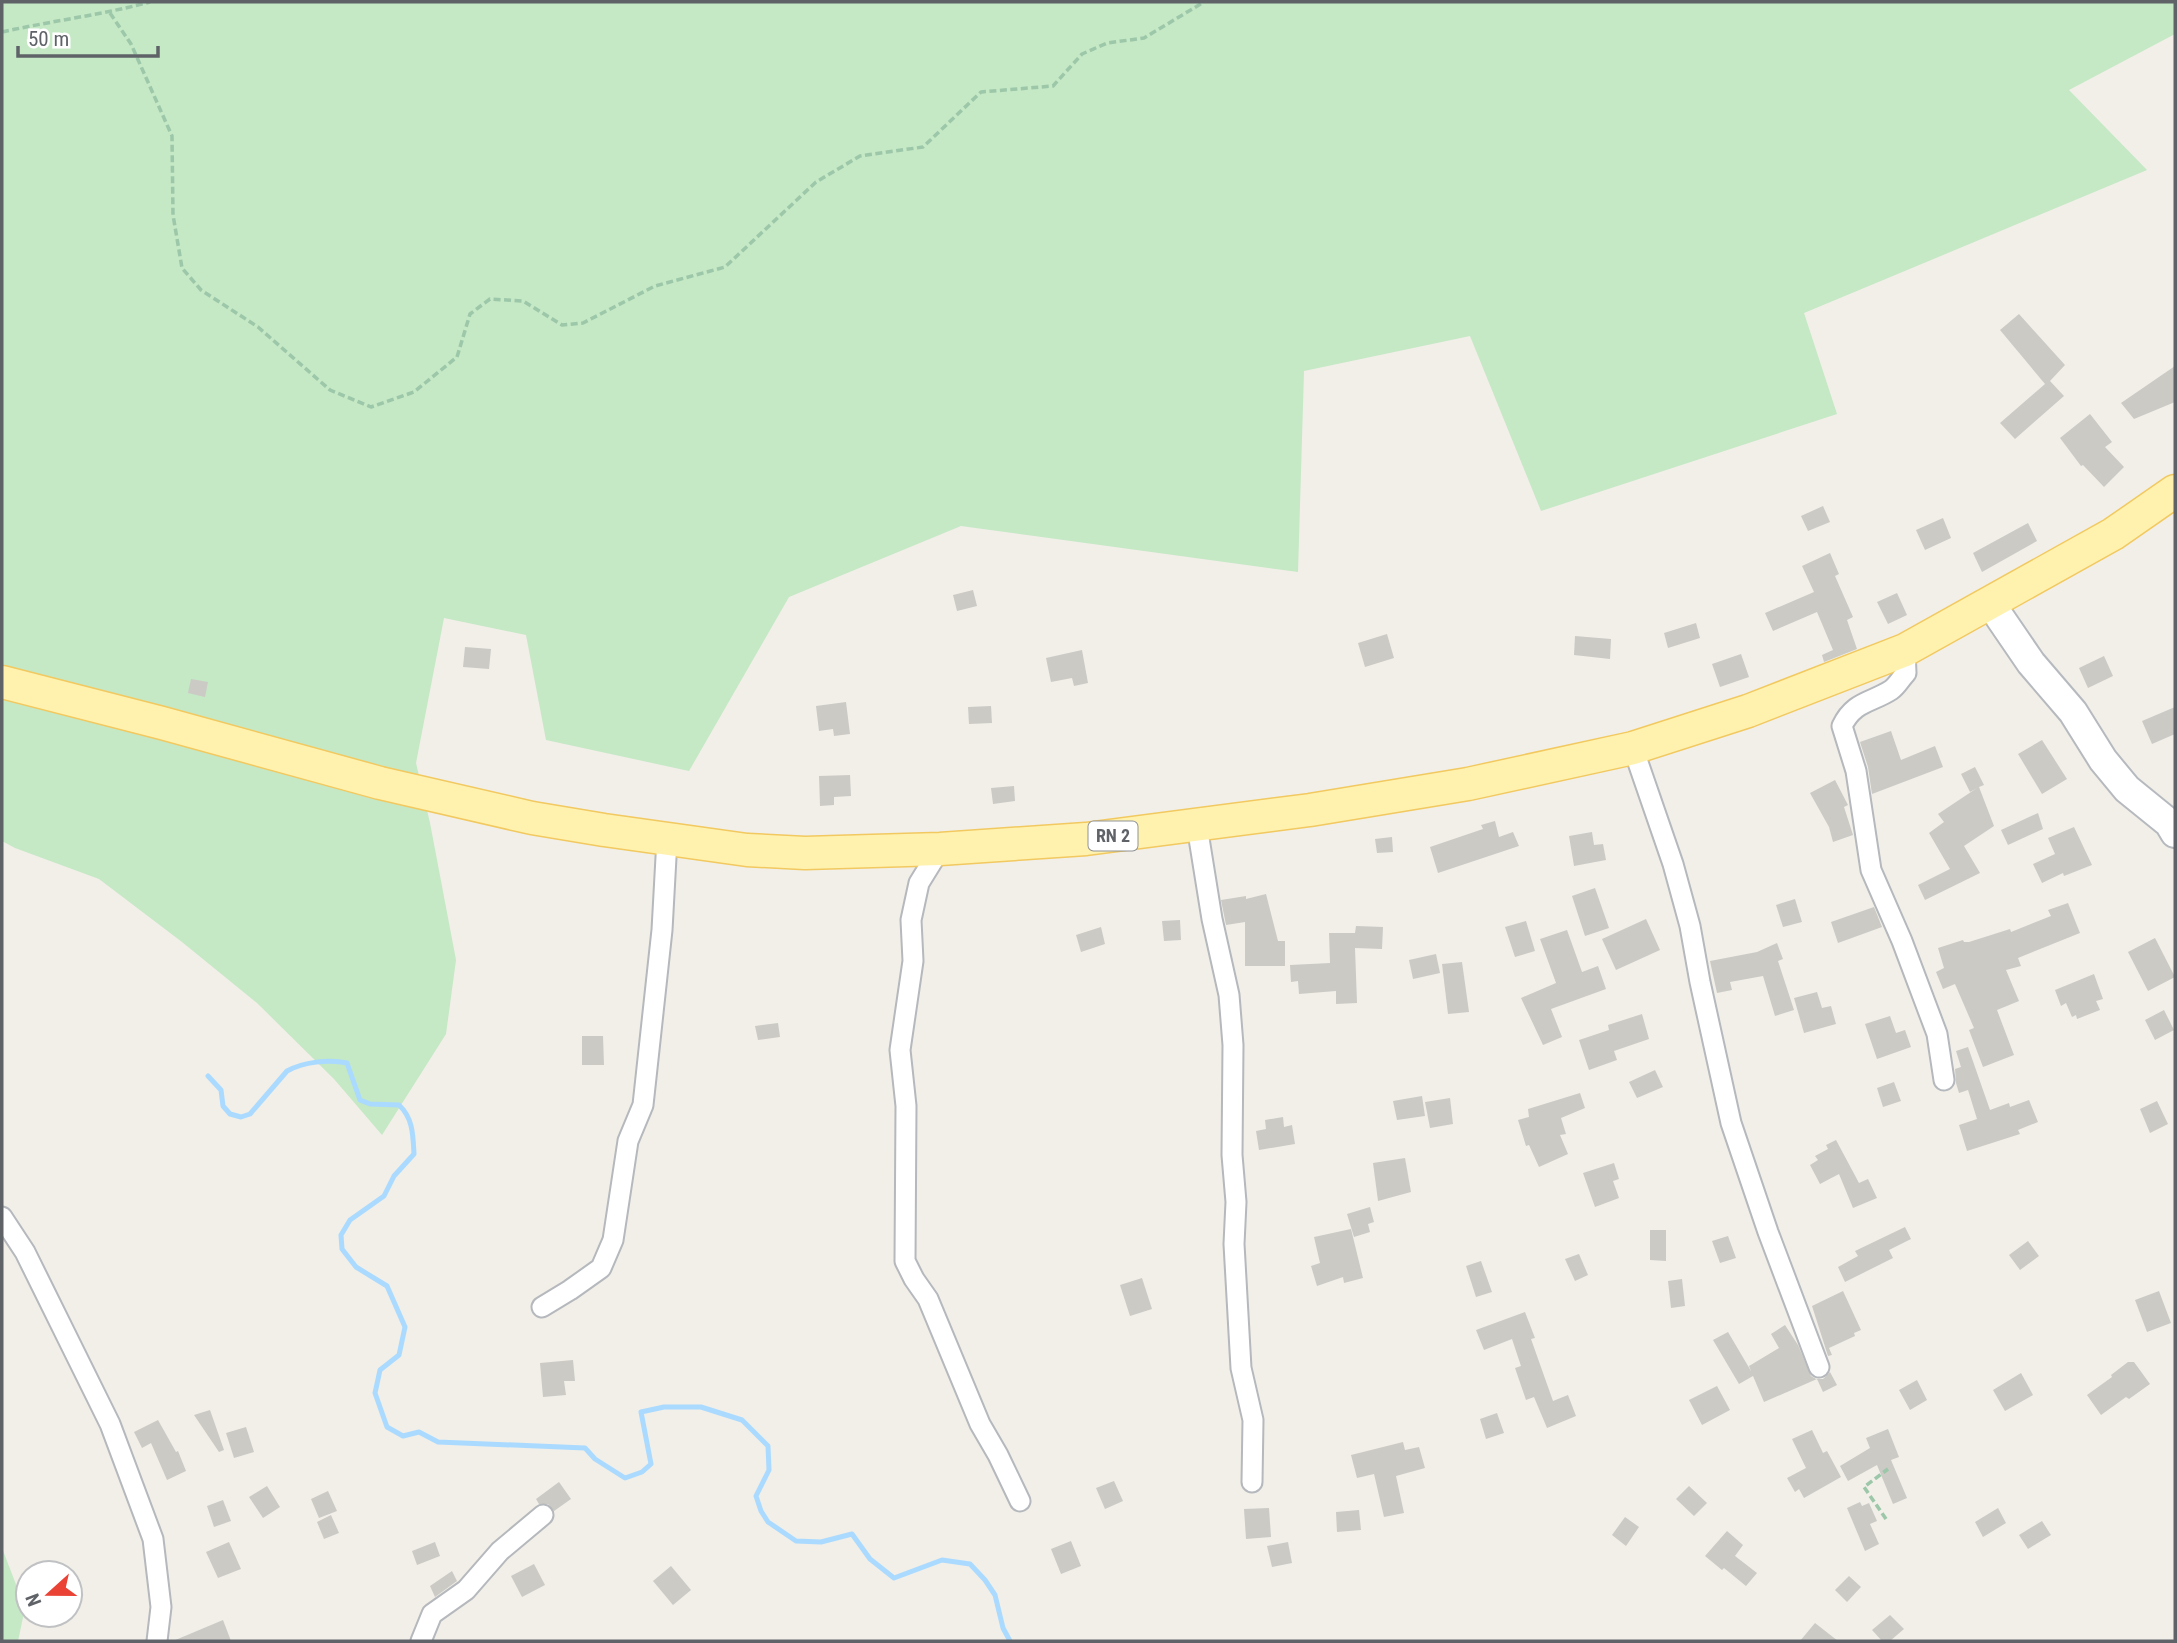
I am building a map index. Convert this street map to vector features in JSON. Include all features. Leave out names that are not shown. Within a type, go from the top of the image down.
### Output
[{"type":"main road","name":"RN 2","points":[[2,682],[380,783],[533,818],[667,839],[747,850],[805,853],[940,849],[1086,839],[1197,826],[1468,784],[1633,748],[1748,711],[1905,650],[2113,534],[2175,491]]},
{"type":"street","points":[[1990,603],[2031,663],[2073,712],[2103,760],[2127,789],[2169,823],[2175,833]]},
{"type":"street","points":[[1905,650],[1906,673],[1892,689],[1848,713],[1842,726],[1856,771],[1871,870],[1902,941],[1937,1034],[1944,1080]]},
{"type":"street","points":[[1633,748],[1690,926],[1731,1123],[1768,1233],[1819,1367]]},
{"type":"street","points":[[1197,826],[1212,919],[1229,995],[1233,1045],[1232,1155],[1236,1202],[1234,1244],[1241,1368],[1252,1420],[1252,1482]]},
{"type":"street","points":[[542,1307],[601,1268],[613,1240],[628,1141],[643,1105],[663,930],[667,839]]},
{"type":"street","points":[[940,849],[919,883],[911,920],[913,961],[900,1050],[906,1106],[905,1261],[928,1299],[980,1424],[1020,1501]]},
{"type":"street","points":[[2,1217],[25,1252],[110,1424],[153,1539],[160,1607],[157,1641]]},
{"type":"street","points":[[421,1641],[432,1614],[466,1590],[500,1551],[543,1515]]},
{"type":"path","points":[[2,32],[55,20],[110,13],[150,2]]},
{"type":"path","points":[[110,13],[131,44],[172,136],[173,215],[182,268],[201,290],[258,327],[331,390],[371,407],[414,392],[457,356],[470,314],[490,299],[523,301],[562,325],[583,323],[655,286],[725,267],[816,183],[860,156],[923,147],[981,92],[1053,86],[1082,54],[1108,43],[1144,38],[1204,2]]},
{"type":"path","points":[[1885,1519],[1864,1487],[1888,1469]]},
{"type":"green space","points":[[2,2],[2175,2],[2175,34],[2069,90],[2147,170],[1804,313],[1837,414],[1541,511],[1470,336],[1304,371],[1298,572],[961,526],[789,597],[689,771],[546,740],[526,635],[444,618],[416,763],[456,960],[446,1034],[382,1135],[334,1079],[257,1003],[182,942],[99,879],[2,841]]},
{"type":"green space","points":[[2,1548],[14,1579],[14,1629],[21,1629],[18,1641],[2,1641]]},
{"type":"building","points":[[2019,314],[2065,365],[2050,381],[2064,396],[2015,439],[2000,423],[2045,384],[2000,330]]},
{"type":"building","points":[[2175,366],[2175,402],[2134,419],[2121,403]]},
{"type":"building","points":[[2090,414],[2112,442],[2105,447],[2124,467],[2104,487],[2081,466],[2060,438]]},
{"type":"building","points":[[1823,506],[1830,522],[1808,531],[1801,516]]},
{"type":"building","points":[[1943,518],[1951,538],[1925,550],[1916,530]]},
{"type":"building","points":[[2028,523],[2037,541],[1982,572],[1973,553]]},
{"type":"building","points":[[1830,553],[1839,574],[1835,576],[1853,617],[1847,620],[1857,649],[1824,662],[1822,655],[1833,650],[1817,612],[1773,631],[1765,613],[1814,592],[1802,566]]},
{"type":"building","points":[[973,590],[977,606],[957,611],[953,595]]},
{"type":"building","points":[[1897,593],[1907,615],[1888,624],[1877,602]]},
{"type":"building","points":[[1696,623],[1700,638],[1668,648],[1664,633]]},
{"type":"building","points":[[1387,634],[1394,658],[1365,667],[1358,643]]},
{"type":"building","points":[[1575,636],[1611,639],[1610,659],[1574,655]]},
{"type":"building","points":[[465,647],[491,649],[489,669],[463,667]]},
{"type":"building","points":[[1082,650],[1088,683],[1074,686],[1072,678],[1051,682],[1046,658]]},
{"type":"building","points":[[1741,654],[1749,677],[1720,687],[1712,664]]},
{"type":"building","points":[[2104,656],[2113,676],[2088,688],[2079,668]]},
{"type":"building","points":[[191,679],[208,682],[205,697],[188,693]]},
{"type":"building","points":[[846,702],[850,734],[834,736],[833,729],[819,731],[816,706]]},
{"type":"building","points":[[991,706],[992,723],[969,724],[968,707]]},
{"type":"building","points":[[2175,707],[2175,734],[2152,744],[2142,721]]},
{"type":"building","points":[[1891,731],[1901,760],[1935,746],[1943,767],[1872,794],[1868,767],[1860,742]]},
{"type":"building","points":[[2042,740],[2067,779],[2042,794],[2018,754]]},
{"type":"building","points":[[1975,767],[1984,785],[1979,787],[1994,826],[1964,846],[1980,873],[1925,900],[1918,885],[1950,869],[1929,833],[1944,822],[1938,814],[1977,788],[1970,792],[1961,774]]},
{"type":"building","points":[[850,775],[851,796],[834,797],[834,805],[820,806],[819,776]]},
{"type":"building","points":[[1835,780],[1848,805],[1844,807],[1853,835],[1833,842],[1829,827],[1810,793]]},
{"type":"building","points":[[1014,786],[1015,801],[993,804],[991,788]]},
{"type":"building","points":[[2038,813],[2043,829],[2008,845],[2001,830]]},
{"type":"building","points":[[1495,821],[1499,837],[1513,832],[1519,846],[1438,873],[1430,847],[1483,829],[1481,825]]},
{"type":"building","points":[[2074,827],[2092,865],[2064,876],[2063,873],[2042,883],[2033,864],[2055,854],[2048,838]]},
{"type":"building","points":[[1592,832],[1594,845],[1603,844],[1606,860],[1574,866],[1569,836]]},
{"type":"building","points":[[1392,837],[1393,852],[1377,853],[1375,839]]},
{"type":"building","points":[[1595,888],[1609,928],[1585,936],[1572,896]]},
{"type":"building","points":[[1266,894],[1278,941],[1285,941],[1285,966],[1245,966],[1245,922],[1226,925],[1221,900],[1246,896],[1246,899]]},
{"type":"building","points":[[1795,899],[1802,922],[1783,927],[1776,905]]},
{"type":"building","points":[[2068,903],[2080,933],[2018,958],[2021,966],[2006,970],[2019,1001],[1997,1010],[2014,1055],[1983,1067],[1969,1030],[1974,1028],[1955,984],[1943,989],[1936,972],[1944,968],[1938,948],[1963,940],[1969,942],[2010,929],[2011,932],[2051,916],[2048,910]]},
{"type":"building","points":[[1874,907],[1882,927],[1838,943],[1831,922]]},
{"type":"building","points":[[1646,919],[1660,950],[1616,970],[1602,939]]},
{"type":"building","points":[[1180,920],[1181,940],[1164,941],[1162,921]]},
{"type":"building","points":[[1526,921],[1535,951],[1515,957],[1505,927]]},
{"type":"building","points":[[1356,926],[1383,927],[1382,949],[1355,948],[1357,1003],[1336,1004],[1336,991],[1299,994],[1298,981],[1291,982],[1290,965],[1330,963],[1329,933],[1355,933]]},
{"type":"building","points":[[1101,927],[1105,944],[1081,952],[1076,935]]},
{"type":"building","points":[[1567,930],[1582,972],[1598,966],[1606,989],[1551,1009],[1562,1037],[1543,1045],[1521,998],[1556,983],[1540,939]]},
{"type":"building","points":[[2155,938],[2175,977],[2148,991],[2128,952]]},
{"type":"building","points":[[1777,943],[1783,959],[1778,961],[1794,1010],[1775,1016],[1763,976],[1730,982],[1732,990],[1717,993],[1710,961],[1757,952]]},
{"type":"building","points":[[1436,954],[1440,973],[1413,979],[1409,960]]},
{"type":"building","points":[[1462,962],[1469,1012],[1448,1014],[1442,964]]},
{"type":"building","points":[[2094,974],[2103,999],[2096,1001],[2100,1010],[2077,1019],[2076,1015],[2072,1017],[2066,1003],[2061,1006],[2055,990]]},
{"type":"building","points":[[1817,992],[1822,1008],[1831,1006],[1836,1024],[1804,1033],[1794,998]]},
{"type":"building","points":[[2164,1010],[2174,1030],[2155,1040],[2145,1020]]},
{"type":"building","points":[[1642,1014],[1649,1039],[1614,1051],[1617,1060],[1589,1070],[1579,1040],[1609,1030],[1608,1025]]},
{"type":"building","points":[[1890,1016],[1896,1033],[1905,1030],[1911,1047],[1877,1059],[1865,1024]]},
{"type":"building","points":[[778,1023],[780,1037],[758,1040],[755,1026]]},
{"type":"building","points":[[582,1036],[603,1036],[604,1065],[582,1065]]},
{"type":"building","points":[[1968,1047],[1990,1110],[2029,1100],[2038,1122],[2018,1130],[2020,1134],[1967,1151],[1959,1125],[1977,1119],[1968,1090],[1959,1093],[1955,1069],[1961,1067],[1956,1051]]},
{"type":"building","points":[[1655,1070],[1663,1087],[1637,1098],[1629,1082]]},
{"type":"building","points":[[1894,1082],[1901,1101],[1883,1107],[1877,1088]]},
{"type":"building","points":[[1580,1093],[1585,1108],[1561,1118],[1566,1134],[1560,1135],[1568,1154],[1539,1167],[1529,1145],[1526,1146],[1518,1120],[1529,1117],[1528,1109]]},
{"type":"building","points":[[1422,1096],[1425,1116],[1397,1120],[1393,1101]]},
{"type":"building","points":[[1450,1098],[1453,1124],[1430,1128],[1425,1102]]},
{"type":"building","points":[[2157,1101],[2168,1124],[2150,1133],[2140,1109]]},
{"type":"building","points":[[1283,1117],[1284,1127],[1292,1125],[1295,1144],[1259,1150],[1256,1131],[1266,1129],[1265,1120]]},
{"type":"building","points":[[1836,1140],[1859,1183],[1868,1179],[1877,1198],[1853,1208],[1839,1174],[1820,1184],[1810,1165],[1818,1160],[1815,1156],[1828,1149],[1826,1145]]},
{"type":"building","points":[[1405,1158],[1411,1192],[1378,1201],[1373,1163]]},
{"type":"building","points":[[1614,1163],[1619,1179],[1613,1181],[1619,1198],[1595,1207],[1583,1173]]},
{"type":"building","points":[[1370,1207],[1374,1222],[1368,1224],[1370,1232],[1354,1237],[1347,1214]]},
{"type":"building","points":[[1905,1227],[1911,1239],[1889,1250],[1893,1258],[1845,1282],[1838,1267],[1858,1256],[1855,1251]]},
{"type":"building","points":[[1351,1229],[1363,1278],[1344,1283],[1343,1277],[1317,1286],[1311,1266],[1320,1263],[1314,1237]]},
{"type":"building","points":[[1650,1230],[1666,1230],[1666,1261],[1650,1260]]},
{"type":"building","points":[[1728,1236],[1736,1258],[1720,1263],[1712,1241]]},
{"type":"building","points":[[2028,1241],[2039,1256],[2020,1270],[2009,1255]]},
{"type":"building","points":[[1579,1254],[1588,1275],[1575,1281],[1565,1259]]},
{"type":"building","points":[[1481,1261],[1492,1292],[1476,1297],[1466,1266]]},
{"type":"building","points":[[1142,1278],[1152,1309],[1130,1316],[1120,1285]]},
{"type":"building","points":[[1682,1279],[1685,1306],[1671,1308],[1668,1281]]},
{"type":"building","points":[[1843,1291],[1861,1330],[1854,1333],[1855,1336],[1829,1348],[1832,1355],[1828,1356],[1812,1306]]},
{"type":"building","points":[[2159,1291],[2171,1323],[2147,1332],[2135,1300]]},
{"type":"building","points":[[1525,1312],[1535,1338],[1531,1339],[1553,1401],[1568,1395],[1576,1416],[1547,1428],[1534,1397],[1526,1400],[1515,1368],[1521,1366],[1512,1339],[1484,1350],[1476,1330]]},
{"type":"building","points":[[1785,1325],[1798,1345],[1811,1376],[1817,1379],[1764,1402],[1753,1376],[1739,1384],[1713,1340],[1728,1332],[1751,1371],[1749,1366],[1779,1348],[1771,1334]]},
{"type":"building","points":[[573,1360],[575,1381],[564,1381],[566,1395],[543,1397],[540,1363]]},
{"type":"building","points":[[2128,1362],[2134,1362],[2150,1384],[2101,1415],[2087,1395]]},
{"type":"building","points":[[1830,1372],[1837,1385],[1823,1392],[1817,1379],[1823,1379]]},
{"type":"building","points":[[2021,1373],[2033,1395],[2005,1411],[1993,1390]]},
{"type":"building","points":[[1917,1380],[1927,1400],[1910,1410],[1899,1390]]},
{"type":"building","points":[[1717,1386],[1730,1410],[1702,1425],[1689,1400]]},
{"type":"building","points":[[210,1410],[224,1450],[219,1452],[194,1415]]},
{"type":"building","points":[[1497,1413],[1504,1433],[1486,1439],[1480,1419]]},
{"type":"building","points":[[158,1420],[176,1452],[178,1451],[186,1471],[167,1480],[151,1443],[142,1448],[134,1432]]},
{"type":"building","points":[[246,1427],[254,1452],[234,1458],[226,1433]]},
{"type":"building","points":[[1888,1429],[1899,1457],[1891,1460],[1907,1498],[1893,1504],[1877,1465],[1848,1481],[1840,1466],[1870,1448],[1866,1438]]},
{"type":"building","points":[[1812,1430],[1823,1453],[1827,1451],[1841,1477],[1804,1498],[1799,1489],[1795,1492],[1787,1478],[1806,1468],[1792,1439]]},
{"type":"building","points":[[1403,1442],[1405,1450],[1419,1447],[1425,1468],[1396,1476],[1404,1513],[1384,1517],[1374,1474],[1357,1478],[1351,1455]]},
{"type":"building","points":[[1114,1481],[1123,1501],[1105,1509],[1096,1488]]},
{"type":"building","points":[[559,1482],[571,1499],[554,1511],[548,1504],[539,1504],[536,1499]]},
{"type":"building","points":[[267,1486],[280,1507],[263,1518],[249,1497]]},
{"type":"building","points":[[1689,1486],[1707,1503],[1694,1516],[1676,1499]]},
{"type":"building","points":[[328,1491],[337,1511],[319,1518],[311,1499]]},
{"type":"building","points":[[223,1500],[231,1521],[214,1527],[207,1506]]},
{"type":"building","points":[[1860,1502],[1862,1506],[1869,1503],[1877,1521],[1870,1524],[1879,1544],[1865,1551],[1847,1508]]},
{"type":"building","points":[[1269,1508],[1271,1537],[1246,1539],[1244,1509]]},
{"type":"building","points":[[1998,1508],[2006,1523],[1983,1537],[1975,1522]]},
{"type":"building","points":[[1359,1510],[1361,1530],[1337,1532],[1336,1512]]},
{"type":"building","points":[[331,1515],[339,1533],[324,1539],[317,1522]]},
{"type":"building","points":[[1625,1517],[1639,1527],[1626,1546],[1612,1535]]},
{"type":"building","points":[[2042,1521],[2051,1535],[2028,1549],[2019,1535]]},
{"type":"building","points":[[1727,1531],[1743,1545],[1735,1556],[1757,1573],[1746,1586],[1705,1556]]},
{"type":"building","points":[[1071,1541],[1081,1566],[1061,1574],[1051,1549]]},
{"type":"building","points":[[229,1542],[241,1569],[218,1578],[206,1552]]},
{"type":"building","points":[[435,1542],[440,1556],[417,1565],[412,1551]]},
{"type":"building","points":[[1288,1542],[1292,1563],[1272,1567],[1267,1546]]},
{"type":"building","points":[[534,1564],[545,1585],[522,1597],[511,1576]]},
{"type":"building","points":[[671,1566],[691,1590],[673,1605],[653,1581]]},
{"type":"building","points":[[452,1571],[457,1581],[435,1597],[430,1586]]},
{"type":"building","points":[[1849,1576],[1861,1587],[1847,1602],[1835,1590]]},
{"type":"building","points":[[1890,1615],[1904,1629],[1890,1641],[1882,1641],[1872,1630]]},
{"type":"building","points":[[223,1620],[231,1641],[173,1641]]},
{"type":"building","points":[[1815,1623],[1838,1641],[1800,1641]]},
{"type":"waterway","points":[[208,1076],[221,1090],[223,1106],[230,1114],[241,1117],[250,1114],[287,1071],[316,1062],[347,1063],[360,1100],[370,1104],[399,1105],[407,1115],[414,1154],[394,1176],[384,1196],[350,1220],[341,1235],[342,1249],[356,1267],[387,1286],[405,1327],[399,1355],[380,1370],[375,1393],[387,1427],[403,1436],[419,1432],[438,1442],[585,1448],[595,1459],[625,1478],[642,1472],[651,1464],[641,1412],[664,1407],[701,1407],[742,1420],[768,1446],[769,1470],[756,1496],[768,1522],[796,1541],[821,1542],[852,1534],[870,1559],[894,1578],[942,1560],[970,1564],[995,1595],[1003,1628],[1010,1641]]}]
